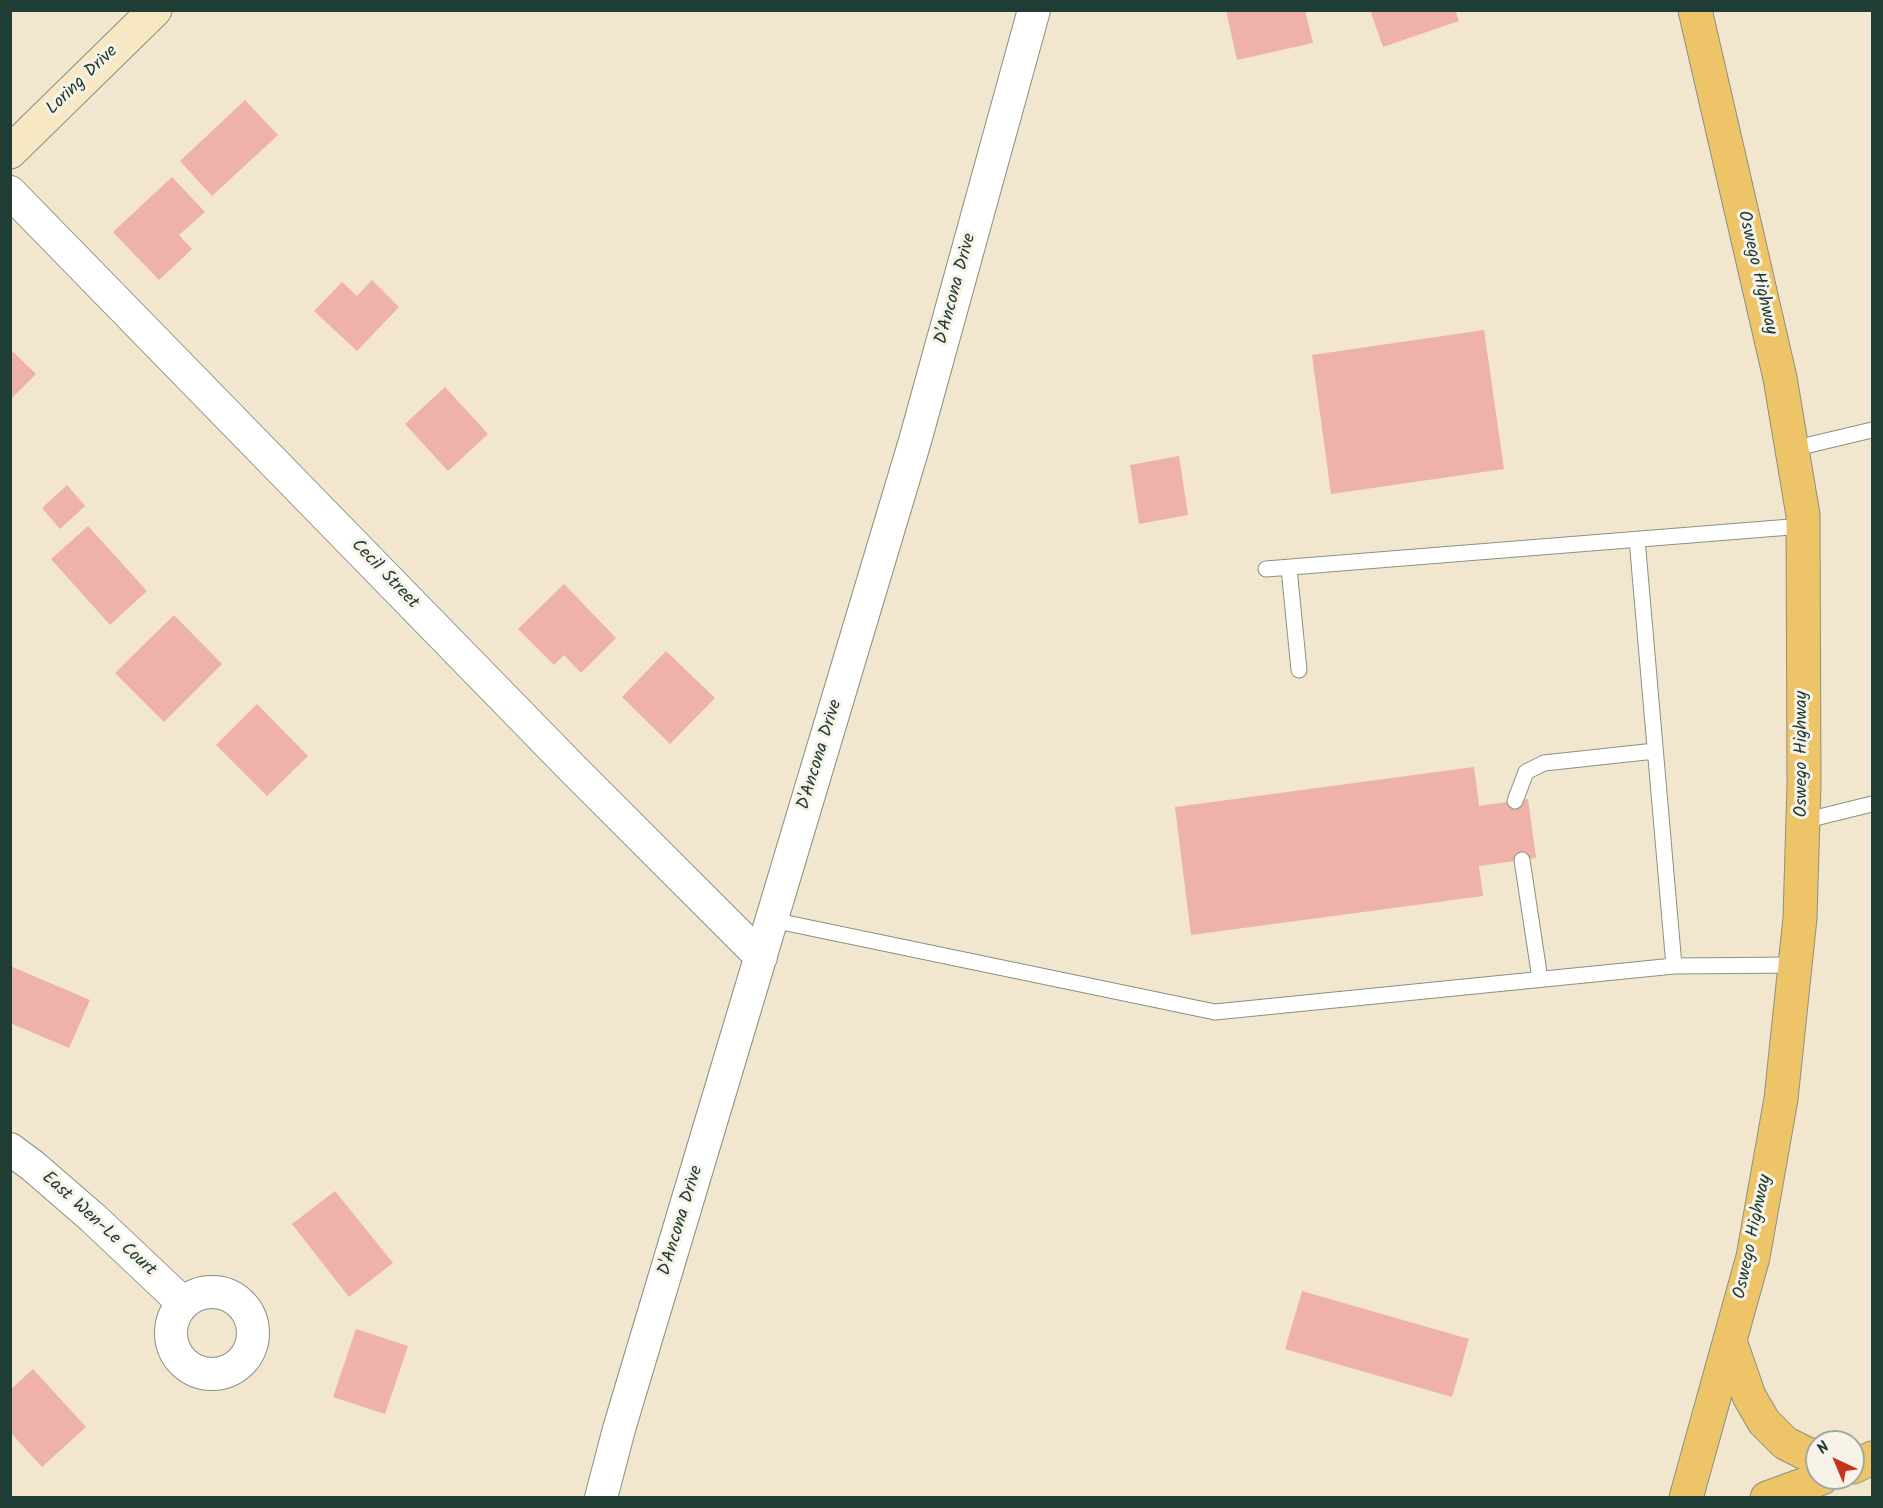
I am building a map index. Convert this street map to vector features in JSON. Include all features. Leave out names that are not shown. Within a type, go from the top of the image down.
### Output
[{"type":"main road","name":"Oswego Highway","points":[[1686,1497],[1753,1257],[1781,1100],[1800,918],[1803,821],[1803,515],[1772,344],[1695,10]]},
{"type":"main road","points":[[1730,1341],[1749,1396],[1764,1422],[1785,1443],[1805,1453]]},
{"type":"main road","points":[[1767,1497],[1805,1484]]},
{"type":"street","name":"Loring Drive","points":[[10,152],[154,10]]},
{"type":"street","name":"D'Ancona Drive","points":[[601,1497],[619,1429],[915,441],[1034,10]]},
{"type":"street","name":"Cecil Street","points":[[10,192],[565,761],[761,957]]},
{"type":"street","name":"East Wen-Le Court","points":[[10,1149],[93,1218],[183,1303]]},
{"type":"lane","points":[[1792,449],[1872,430]]},
{"type":"lane","points":[[1266,569],[1803,525]]},
{"type":"lane","points":[[1637,539],[1674,966]]},
{"type":"lane","points":[[1289,568],[1299,670]]},
{"type":"lane","points":[[1515,801],[1527,772],[1545,763],[1656,751]]},
{"type":"lane","points":[[1803,821],[1872,804]]},
{"type":"lane","points":[[1522,860],[1540,979]]},
{"type":"lane","points":[[772,920],[1215,1012],[1674,966],[1795,965]]},
{"type":"building","points":[[1226,10],[1305,10],[1313,43],[1237,60]]},
{"type":"building","points":[[1370,10],[1455,10],[1459,21],[1383,47]]},
{"type":"building","points":[[245,100],[278,135],[212,196],[180,161]]},
{"type":"building","points":[[172,177],[205,212],[179,235],[192,249],[159,280],[113,232]]},
{"type":"building","points":[[372,280],[399,307],[357,351],[314,311],[342,282],[357,296]]},
{"type":"building","points":[[1484,330],[1504,469],[1331,494],[1312,355]]},
{"type":"building","points":[[10,349],[36,374],[10,400]]},
{"type":"building","points":[[445,387],[488,434],[448,471],[405,424]]},
{"type":"building","points":[[1179,456],[1188,515],[1139,524],[1130,465]]},
{"type":"building","points":[[67,485],[85,506],[60,529],[42,508]]},
{"type":"building","points":[[88,526],[147,591],[110,625],[51,559]]},
{"type":"building","points":[[564,584],[616,638],[581,673],[564,655],[554,665],[518,629]]},
{"type":"building","points":[[174,615],[222,664],[164,722],[115,673]]},
{"type":"building","points":[[666,651],[715,698],[670,744],[622,697]]},
{"type":"building","points":[[257,704],[308,756],[267,796],[216,745]]},
{"type":"building","points":[[1474,767],[1479,806],[1528,799],[1536,858],[1479,866],[1483,896],[1191,935],[1175,807]]},
{"type":"building","points":[[10,966],[90,1000],[69,1048],[10,1023]]},
{"type":"building","points":[[335,1191],[393,1263],[349,1297],[292,1224]]},
{"type":"building","points":[[1302,1291],[1469,1339],[1452,1397],[1285,1349]]},
{"type":"building","points":[[356,1329],[408,1346],[385,1414],[333,1397]]},
{"type":"building","points":[[33,1369],[86,1427],[42,1467],[10,1432],[10,1390]]}]
